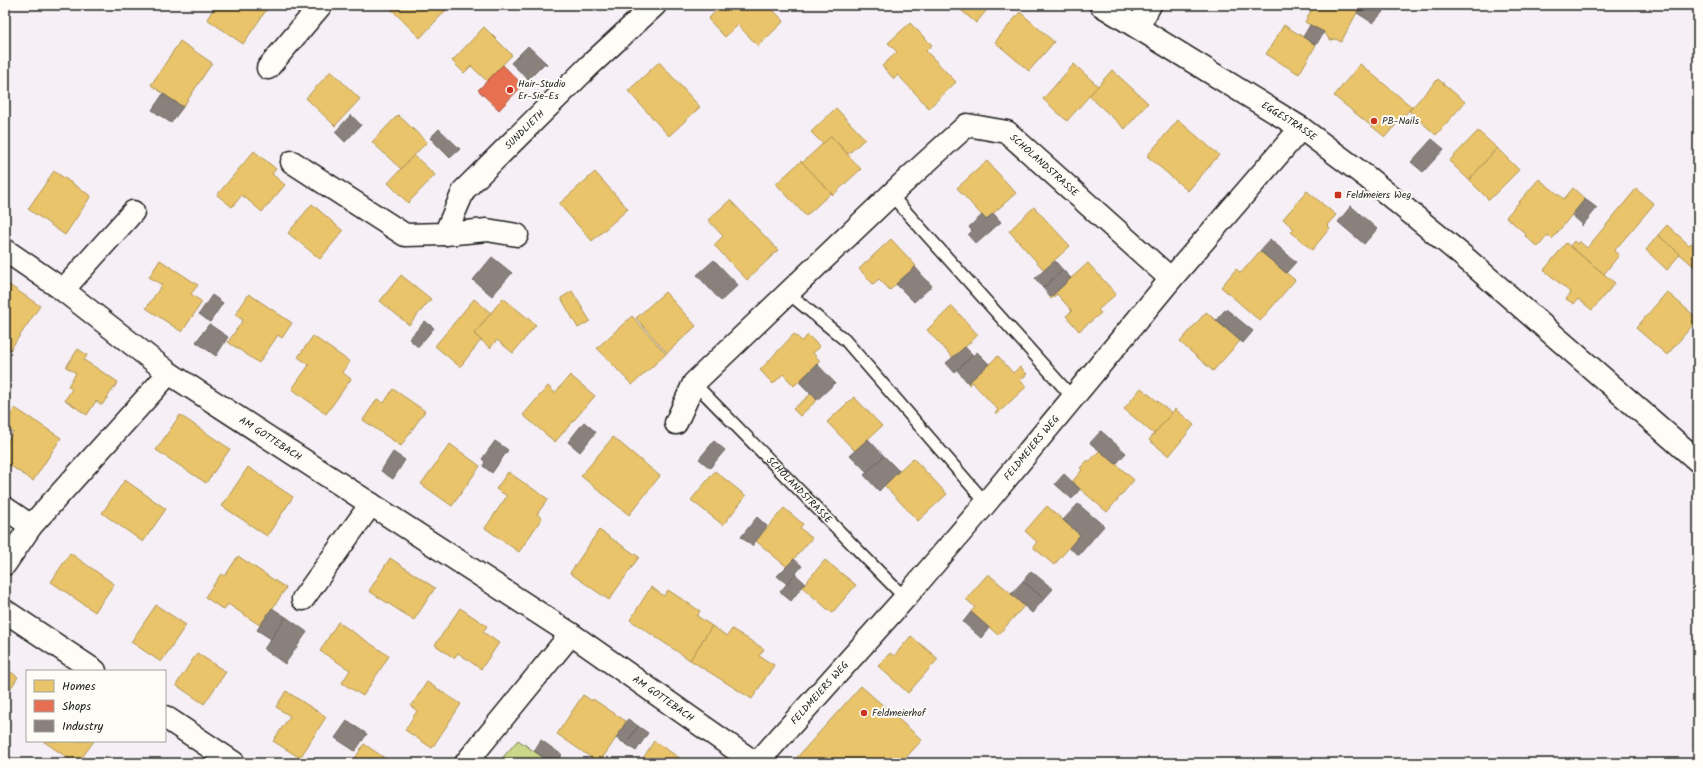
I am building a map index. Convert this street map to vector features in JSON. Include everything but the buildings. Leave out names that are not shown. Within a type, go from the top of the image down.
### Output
[{"type":"street","points":[[268,68],[321,5]]},
{"type":"street","name":"SUNDLIETH","points":[[445,234],[464,190],[589,66],[655,5]]},
{"type":"street","name":"EGGESTRASSE","points":[[1101,5],[1301,128],[1368,178],[1463,256],[1698,461]]},
{"type":"street","points":[[1138,27],[1150,5]]},
{"type":"street","name":"SCHOLANDSTRASSE","points":[[676,423],[694,383],[891,195],[967,125],[1007,132],[1170,279]]},
{"type":"street","name":"FELDMEIERS WEG","points":[[756,763],[904,598],[986,503],[1170,279],[1301,128]]},
{"type":"street","points":[[292,162],[404,235],[445,234],[487,230],[517,235]]},
{"type":"street","points":[[62,290],[133,212]]},
{"type":"street","name":"AM GOTTEBACH","points":[[5,250],[62,290],[169,374],[571,634],[756,763]]},
{"type":"street","points":[[5,564],[31,526],[169,374]]},
{"type":"street","points":[[303,599],[371,504]]},
{"type":"street","points":[[5,508],[31,526]]},
{"type":"street","points":[[5,611],[94,670]]},
{"type":"street","points":[[466,763],[571,634]]},
{"type":"street","points":[[166,718],[234,763]]},
{"type":"lane","points":[[891,195],[1073,398]]},
{"type":"lane","points":[[788,293],[845,340],[986,503]]},
{"type":"lane","name":"SCHOLANDSTRASSE","points":[[694,383],[904,598]]},
{"type":"green space","points":[[518,740],[551,763],[498,763]]},
{"type":"place","name":"Hair-Studio Er-Sie-Es","points":[[510,90]]},
{"type":"place","name":"PB-Nails","points":[[1374,121]]},
{"type":"place","name":"Feldmeiers Weg","points":[[1338,195]]},
{"type":"place","name":"Feldmeierhof","points":[[864,713]]}]
